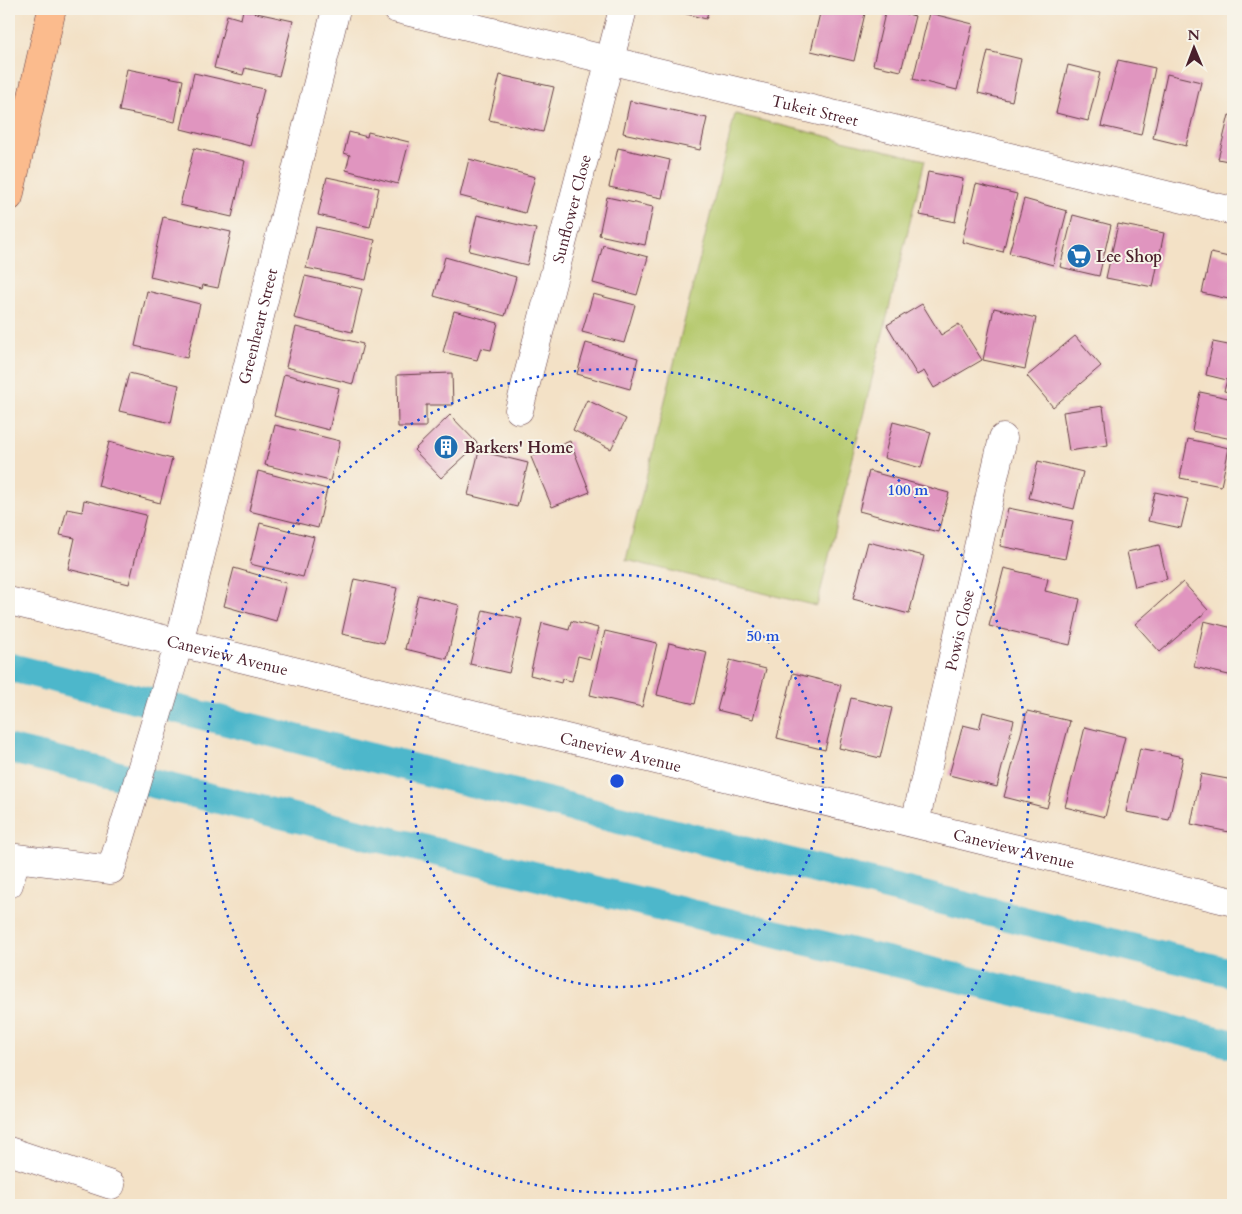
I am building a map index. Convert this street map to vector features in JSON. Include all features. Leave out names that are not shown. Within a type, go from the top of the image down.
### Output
[{"type":"main road","points":[[9,197],[52,9]]},
{"type":"street","name":"Greenheart Street","points":[[9,884],[16,858],[111,870],[180,643],[336,9]]},
{"type":"street","name":"Tukeit Street","points":[[397,9],[1233,211]]},
{"type":"street","name":"Sunflower Close","points":[[519,410],[623,9]]},
{"type":"street","name":"Powis Close","points":[[915,824],[1003,438]]},
{"type":"street","name":"Caneview Avenue","points":[[9,601],[1233,902]]},
{"type":"street","points":[[9,1151],[111,1185]]},
{"type":"green space","points":[[735,114],[925,160],[817,606],[626,560]]},
{"type":"building","points":[[668,9],[709,9],[706,19]]},
{"type":"building","points":[[821,9],[866,9],[854,61],[811,51]]},
{"type":"building","points":[[886,9],[915,16],[901,71],[873,65]]},
{"type":"building","points":[[243,10],[293,21],[279,76],[245,68],[243,75],[214,68],[227,15],[241,19]]},
{"type":"building","points":[[929,13],[973,24],[957,90],[913,79]]},
{"type":"building","points":[[988,51],[1021,59],[1012,101],[978,93]]},
{"type":"building","points":[[1118,60],[1155,68],[1141,135],[1101,126]]},
{"type":"building","points":[[1068,65],[1100,73],[1088,121],[1056,113]]},
{"type":"building","points":[[127,69],[183,80],[175,122],[119,111]]},
{"type":"building","points":[[194,73],[264,89],[250,146],[181,129]]},
{"type":"building","points":[[1167,74],[1201,82],[1186,146],[1153,138]]},
{"type":"building","points":[[500,75],[554,87],[543,132],[489,120]]},
{"type":"building","points":[[630,101],[707,118],[700,150],[623,133]]},
{"type":"building","points":[[1229,115],[1233,116],[1233,162],[1218,159]]},
{"type":"building","points":[[349,132],[367,137],[368,132],[409,142],[398,184],[346,170],[350,155],[344,153]]},
{"type":"building","points":[[194,148],[245,161],[232,217],[180,205]]},
{"type":"building","points":[[618,148],[670,160],[662,198],[609,187]]},
{"type":"building","points":[[469,159],[535,177],[525,213],[460,196]]},
{"type":"building","points":[[928,172],[963,179],[955,222],[920,215]]},
{"type":"building","points":[[327,177],[379,188],[370,227],[318,215]]},
{"type":"building","points":[[976,184],[1017,194],[1003,252],[962,242]]},
{"type":"building","points":[[607,197],[653,207],[645,245],[599,235]]},
{"type":"building","points":[[1024,199],[1067,211],[1053,265],[1009,253]]},
{"type":"building","points":[[477,215],[536,229],[527,265],[469,251]]},
{"type":"building","points":[[1073,215],[1111,225],[1099,276],[1060,267]]},
{"type":"building","points":[[163,217],[231,232],[218,288],[203,285],[202,289],[150,277]]},
{"type":"building","points":[[1118,224],[1164,233],[1153,287],[1106,278]]},
{"type":"building","points":[[316,227],[375,240],[366,280],[306,268]]},
{"type":"building","points":[[603,245],[648,257],[637,295],[593,283]]},
{"type":"building","points":[[1211,253],[1233,258],[1233,300],[1202,293]]},
{"type":"building","points":[[445,257],[516,277],[505,316],[434,296]]},
{"type":"building","points":[[305,276],[362,289],[352,332],[294,318]]},
{"type":"building","points":[[147,291],[200,304],[187,358],[135,346]]},
{"type":"building","points":[[593,294],[635,305],[624,343],[582,332]]},
{"type":"building","points":[[922,304],[941,335],[959,324],[982,360],[934,388],[924,371],[917,375],[887,325]]},
{"type":"building","points":[[994,308],[1036,318],[1025,369],[983,360]]},
{"type":"building","points":[[454,311],[498,323],[491,350],[481,348],[477,360],[443,352]]},
{"type":"building","points":[[296,327],[363,344],[353,384],[286,367]]},
{"type":"building","points":[[1075,336],[1101,366],[1053,407],[1027,376]]},
{"type":"building","points":[[1213,342],[1233,346],[1233,393],[1224,391],[1227,380],[1206,375]]},
{"type":"building","points":[[586,343],[638,358],[630,389],[577,374]]},
{"type":"building","points":[[129,373],[179,385],[171,423],[119,411]]},
{"type":"building","points":[[452,373],[453,405],[426,405],[426,427],[398,427],[397,375]]},
{"type":"building","points":[[284,374],[339,388],[329,430],[274,416]]},
{"type":"building","points":[[1200,392],[1233,399],[1232,439],[1192,431]]},
{"type":"building","points":[[587,400],[626,419],[611,449],[573,430]]},
{"type":"building","points":[[1103,406],[1108,445],[1069,451],[1063,412]]},
{"type":"building","name":"Barkers' Home","points":[[450,415],[478,444],[441,478],[414,450]]},
{"type":"building","points":[[893,422],[931,432],[921,468],[884,458]]},
{"type":"building","points":[[275,425],[340,441],[330,481],[265,465]]},
{"type":"building","points":[[1188,439],[1229,448],[1221,486],[1180,478]]},
{"type":"building","points":[[570,441],[590,492],[552,507],[531,457]]},
{"type":"building","points":[[109,442],[172,459],[160,503],[98,486]]},
{"type":"building","points":[[479,451],[528,463],[517,507],[468,495]]},
{"type":"building","points":[[1038,461],[1083,472],[1074,509],[1029,498]]},
{"type":"building","points":[[258,471],[327,489],[318,528],[249,511]]},
{"type":"building","points":[[869,471],[949,493],[938,532],[859,511]]},
{"type":"building","points":[[1155,492],[1188,499],[1181,528],[1148,521]]},
{"type":"building","points":[[84,500],[146,515],[129,584],[68,569],[75,538],[60,535],[67,509],[82,512]]},
{"type":"building","points":[[1008,508],[1073,521],[1065,559],[1000,546]]},
{"type":"building","points":[[260,523],[314,537],[303,577],[250,564]]},
{"type":"building","points":[[868,542],[924,556],[909,614],[853,599]]},
{"type":"building","points":[[1159,545],[1167,579],[1135,587],[1127,552]]},
{"type":"building","points":[[234,568],[286,583],[276,621],[224,606]]},
{"type":"building","points":[[1004,568],[1048,579],[1045,591],[1080,599],[1070,645],[989,626]]},
{"type":"building","points":[[354,579],[397,588],[384,643],[342,634]]},
{"type":"building","points":[[1183,582],[1208,610],[1160,652],[1135,624]]},
{"type":"building","points":[[418,595],[459,605],[447,659],[405,649]]},
{"type":"building","points":[[483,610],[522,619],[509,673],[470,664]]},
{"type":"building","points":[[571,621],[598,628],[590,659],[578,656],[572,681],[562,679],[561,683],[530,675],[542,623],[569,630]]},
{"type":"building","points":[[1204,621],[1233,628],[1233,676],[1194,667]]},
{"type":"building","points":[[605,631],[657,643],[642,707],[590,695]]},
{"type":"building","points":[[669,643],[707,652],[695,704],[657,695]]},
{"type":"building","points":[[730,660],[766,669],[753,719],[717,710]]},
{"type":"building","points":[[793,673],[841,685],[825,750],[777,738]]},
{"type":"building","points":[[851,698],[892,708],[880,758],[839,748]]},
{"type":"building","points":[[1027,711],[1070,721],[1047,808],[1004,797]]},
{"type":"building","points":[[983,712],[1014,720],[997,787],[949,775],[963,725],[979,729]]},
{"type":"building","points":[[1085,727],[1125,737],[1105,817],[1065,807]]},
{"type":"building","points":[[1140,748],[1183,757],[1169,820],[1126,812]]},
{"type":"building","points":[[1201,774],[1233,780],[1233,813],[1229,832],[1191,824]]},
{"type":"waterway","points":[[9,667],[1233,973]]},
{"type":"waterway","points":[[9,749],[1233,1044]]},
{"type":"place","name":"Lee Shop","points":[[1079,256]]},
{"type":"place","name":"Barkers' Home","points":[[446,447]]}]
